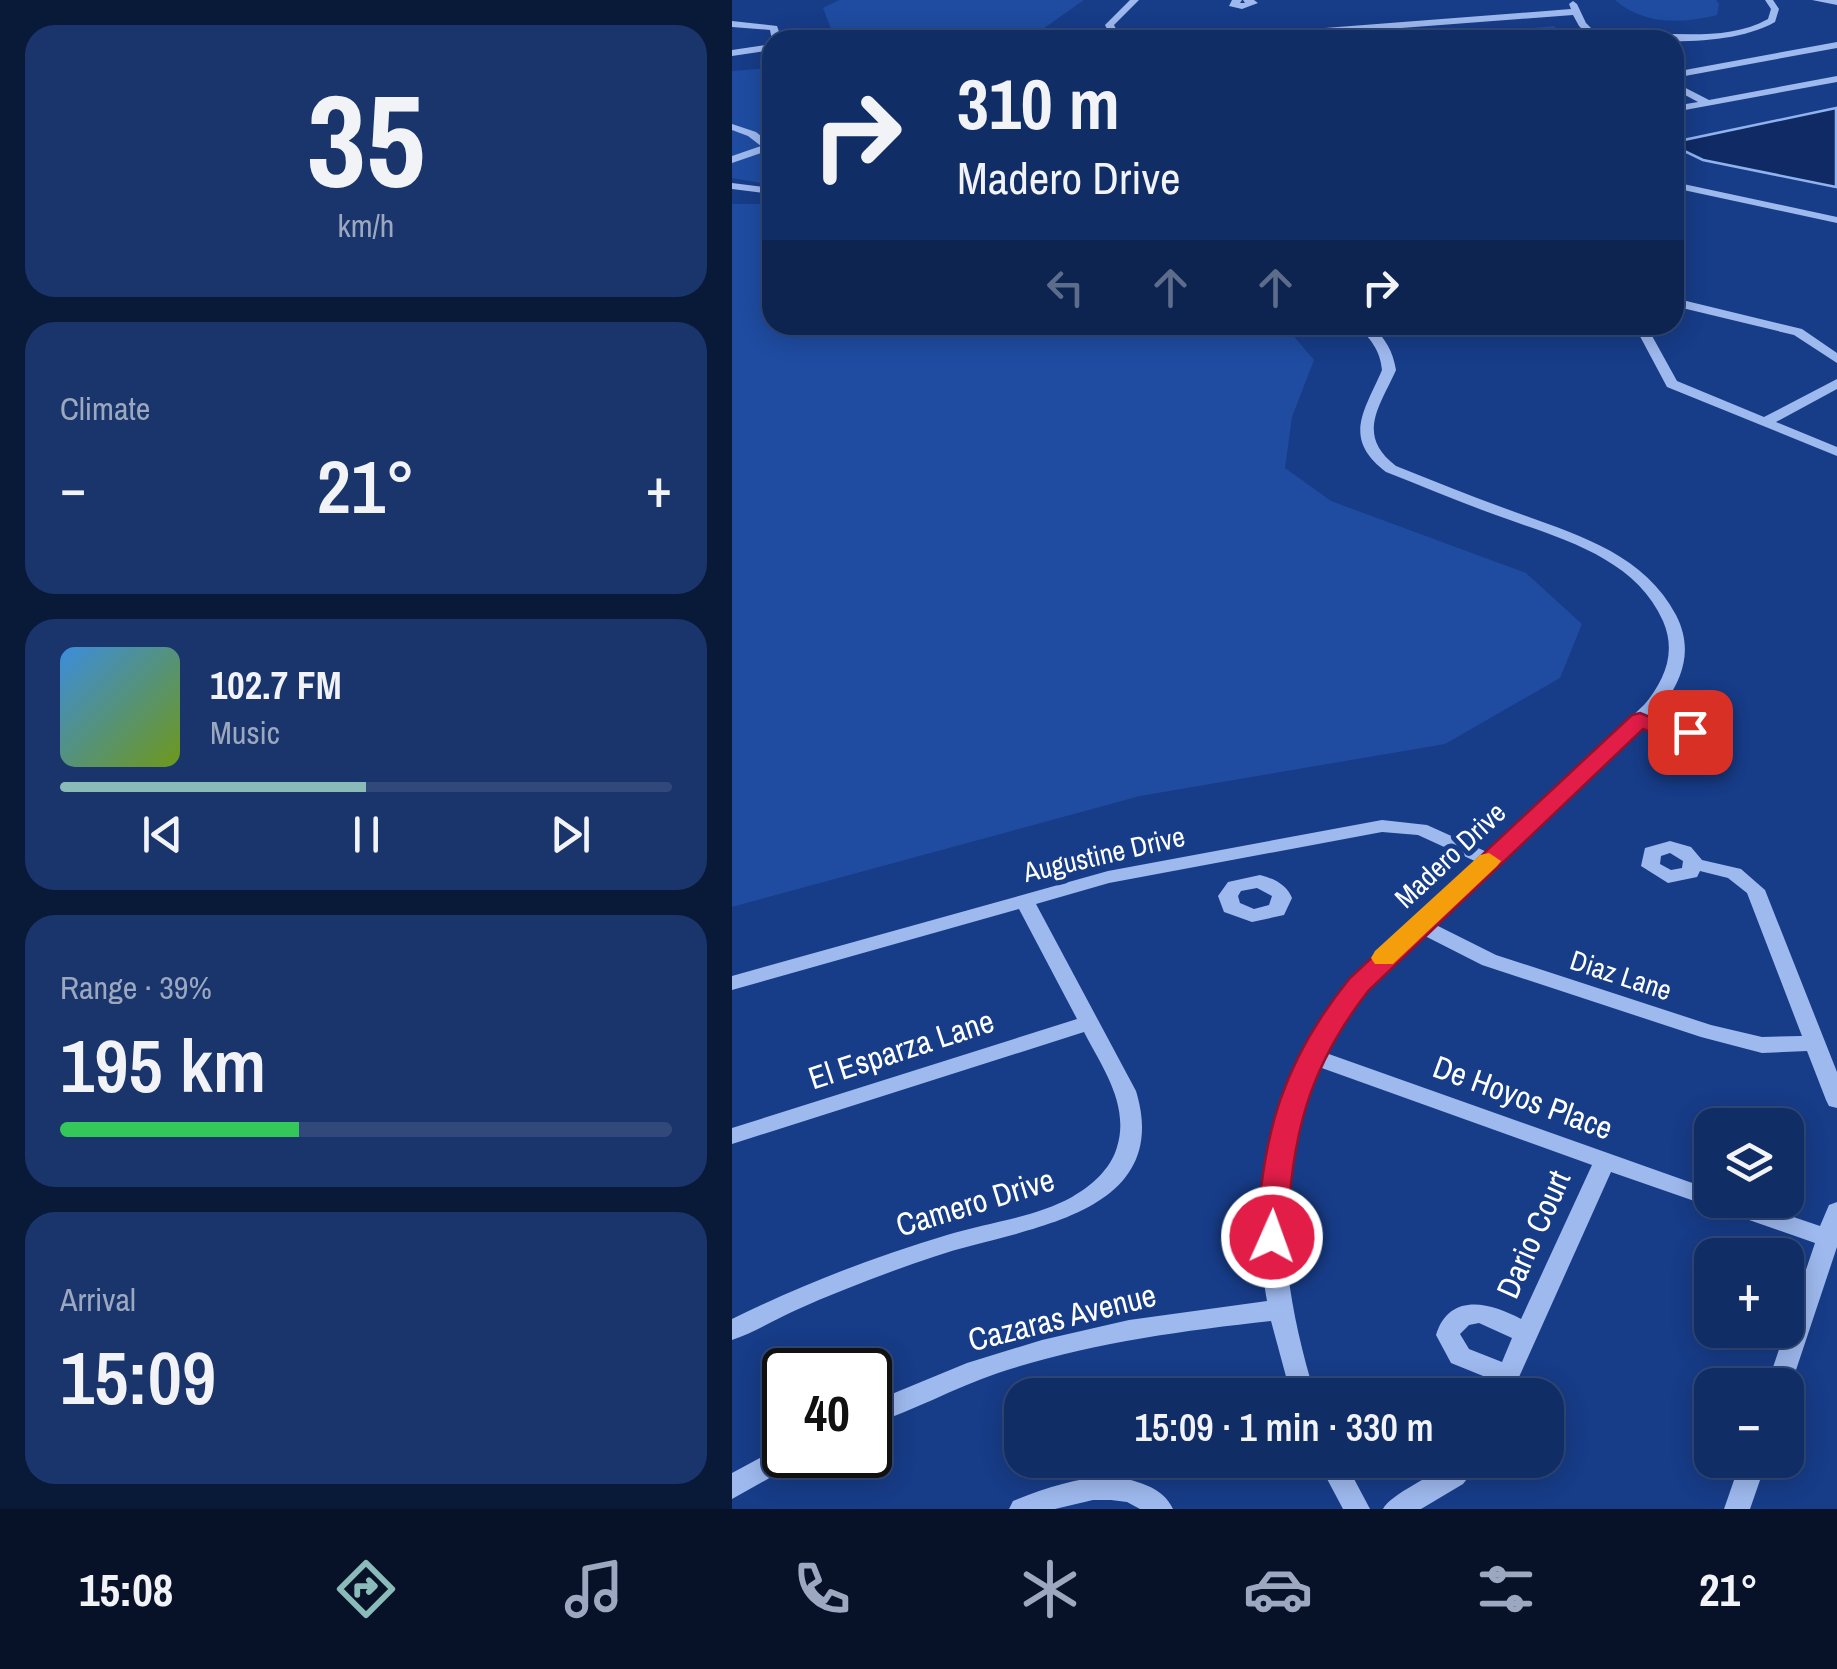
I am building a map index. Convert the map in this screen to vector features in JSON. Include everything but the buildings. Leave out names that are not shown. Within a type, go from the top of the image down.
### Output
[{"type":"street","points":[[1112,30],[1109,25],[1136,0]]},
{"type":"street","points":[[1238,0],[1232,4],[1254,3],[1247,0]]},
{"type":"street","points":[[1570,0],[1572,12],[1587,30]]},
{"type":"street","points":[[1684,43],[1693,37],[1756,29],[1775,15],[1769,0]]},
{"type":"street","points":[[1816,0],[1836,1]]},
{"type":"street","points":[[1339,30],[1572,12]]},
{"type":"street","points":[[1572,12],[1568,23],[1575,30]]},
{"type":"street","points":[[732,24],[774,30]]},
{"type":"street","points":[[1684,74],[1836,45]]},
{"type":"street","points":[[732,53],[762,48]]},
{"type":"street","points":[[1684,107],[1836,79]]},
{"type":"street","points":[[1684,90],[1708,102]]},
{"type":"street","points":[[732,128],[752,134],[762,143]]},
{"type":"street","points":[[732,160],[762,151]]},
{"type":"street","points":[[732,186],[762,190]]},
{"type":"street","points":[[1684,187],[1836,220]]},
{"type":"street","points":[[1684,304],[1798,332],[1836,360]]},
{"type":"street","name":"Madero Drive","points":[[1297,1378],[1277,1310],[1272,1229],[1275,1175],[1297,1084],[1336,1014],[1359,984],[1656,704],[1671,682],[1679,650],[1669,615],[1643,580],[1604,553],[1391,468],[1369,452],[1364,436],[1389,370],[1385,348],[1373,335]]},
{"type":"street","points":[[1645,335],[1672,384],[1836,452]]},
{"type":"street","points":[[1764,422],[1836,382]]},
{"type":"street","points":[[1640,719],[1671,734],[1695,728],[1694,717],[1688,712],[1656,704]]},
{"type":"street","name":"Augustine Drive","points":[[732,983],[1108,876],[1395,824],[1421,829],[1489,860]]},
{"type":"street","points":[[1239,852],[1250,881]]},
{"type":"street","points":[[1695,864],[1734,873],[1755,890],[1836,1100]]},
{"type":"street","name":"Camero Drive","points":[[732,1330],[886,1264],[1062,1212],[1095,1193],[1123,1161],[1132,1143],[1134,1123],[1126,1091],[1024,900]]},
{"type":"street","name":"Diaz Lane","points":[[1418,925],[1490,960],[1726,1037],[1762,1045],[1815,1043]]},
{"type":"street","name":"El Esparza Lane","points":[[732,1136],[1089,1023]]},
{"type":"street","name":"De Hoyos Place","points":[[1312,1056],[1694,1192]]},
{"type":"street","name":"Dario Court","points":[[1507,1378],[1604,1162]]},
{"type":"street","points":[[1785,1368],[1836,1211]]},
{"type":"street","name":"De Hoyos Place","points":[[1770,1218],[1828,1238]]},
{"type":"street","name":"Cazaras Avenue","points":[[892,1404],[958,1376],[1042,1350],[1203,1318],[1277,1310]]},
{"type":"street","name":"Dario Court","points":[[1493,1378],[1460,1356],[1448,1336],[1451,1324],[1472,1312],[1485,1312],[1526,1334]]},
{"type":"street","points":[[732,1487],[762,1469]]},
{"type":"street","points":[[1340,1478],[1358,1509]]},
{"type":"street","points":[[1396,1509],[1451,1478]]},
{"type":"street","points":[[1737,1509],[1748,1478]]},
{"type":"street","points":[[1022,1509],[1095,1488],[1124,1490],[1152,1501],[1160,1509]]},
{"type":"shaded area","points":[[839,0],[1084,0],[1041,30],[831,30],[823,8]]},
{"type":"shaded area","points":[[1615,0],[1716,0],[1719,4],[1717,15],[1676,21],[1638,14]]},
{"type":"shaded area","points":[[1554,26],[1558,30],[1508,30]]},
{"type":"shaded area","points":[[762,69],[762,183],[732,178],[732,71]]},
{"type":"shaded area","points":[[1836,108],[1836,187],[1703,160],[1684,151],[1684,140]]},
{"type":"shaded area","points":[[732,204],[762,204],[762,335],[1293,335],[1314,360],[1292,417],[1285,468],[1331,501],[1526,573],[1582,624],[1560,678],[1445,744],[1140,796],[732,907]]},
{"type":"slow traffic","points":[[1384,958],[1489,861]]},
{"type":"route","points":[[1272,1237],[1275,1175],[1297,1084],[1336,1014],[1359,984],[1640,719],[1671,734],[1690,732]]}]
